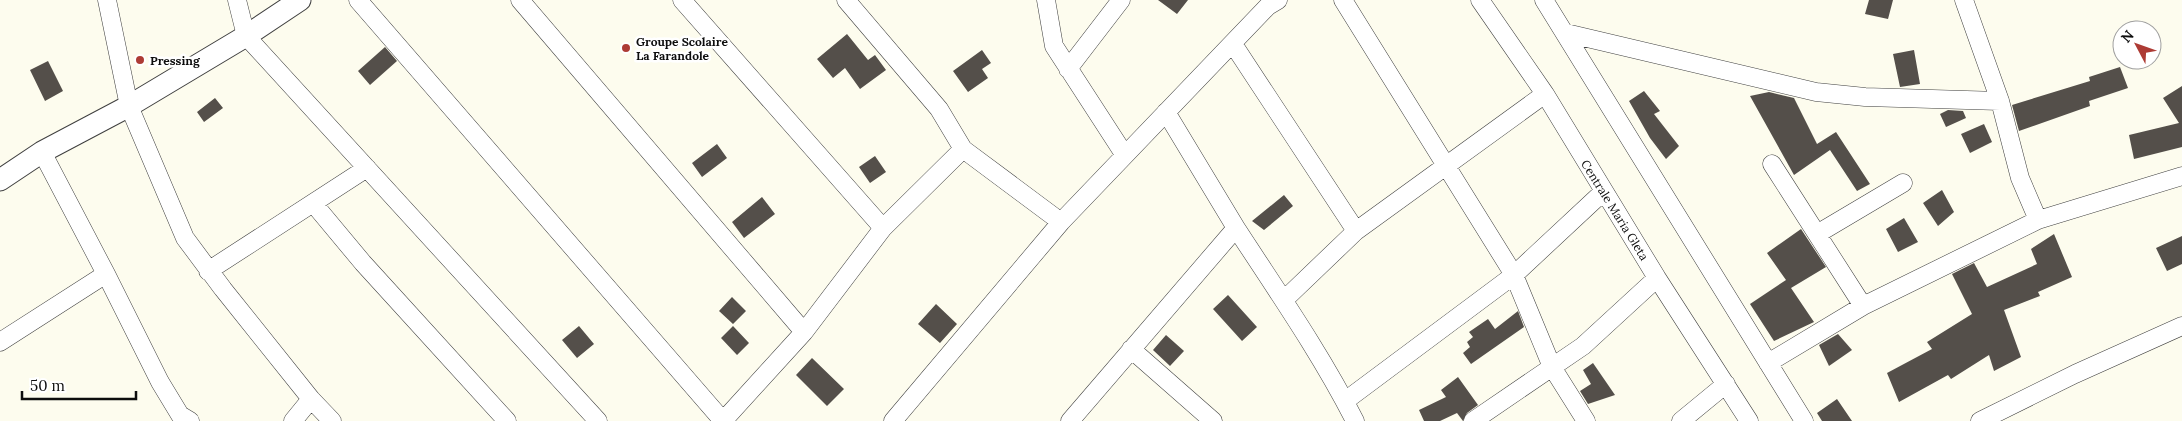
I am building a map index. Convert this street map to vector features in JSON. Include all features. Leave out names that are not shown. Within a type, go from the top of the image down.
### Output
[{"type":"street","points":[[107,0],[129,106],[185,238],[208,271],[311,399],[332,421]]},
{"type":"street","points":[[237,0],[246,36],[598,421]]},
{"type":"street","points":[[0,180],[42,152],[129,106],[246,36],[300,0]]},
{"type":"street","points":[[358,0],[723,421],[804,332],[883,228],[963,148]]},
{"type":"street","points":[[520,0],[804,332]]},
{"type":"street","points":[[682,0],[883,228]]},
{"type":"street","points":[[846,0],[939,109],[963,148],[1061,222]]},
{"type":"street","points":[[1068,69],[1121,0]]},
{"type":"street","points":[[1343,0],[1514,275],[1552,367],[1586,421]]},
{"type":"street","name":"Centrale Maria Gleta","points":[[1480,0],[1544,94],[1657,278],[1750,421]]},
{"type":"street","points":[[1544,0],[1566,32],[1804,421]]},
{"type":"street","points":[[1964,0],[2000,101],[2020,178],[2038,220]]},
{"type":"street","points":[[1045,1],[1054,46],[1124,154]]},
{"type":"street","points":[[893,421],[1061,222],[1124,154],[1234,44],[1267,2]]},
{"type":"street","points":[[1566,32],[1816,92],[1865,97],[2000,101]]},
{"type":"street","points":[[1234,44],[1356,231]]},
{"type":"street","points":[[1284,300],[1356,231],[1544,94]]},
{"type":"street","points":[[1166,112],[1236,228],[1284,300],[1354,421]]},
{"type":"street","points":[[42,152],[160,382],[185,419]]},
{"type":"street","points":[[1772,164],[1863,306]]},
{"type":"street","points":[[208,271],[367,168]]},
{"type":"street","points":[[1768,363],[1863,306],[2038,220],[2182,176]]},
{"type":"street","points":[[1817,234],[1903,183]]},
{"type":"street","points":[[1344,401],[1514,275],[1603,192]]},
{"type":"street","points":[[313,203],[363,262],[507,421]]},
{"type":"street","points":[[1070,421],[1236,228]]},
{"type":"street","points":[[0,342],[106,274]]},
{"type":"street","points":[[1473,421],[1583,346],[1657,278]]},
{"type":"street","points":[[1980,421],[2075,374],[2182,326]]},
{"type":"street","points":[[1131,349],[1213,421]]},
{"type":"street","points":[[1681,421],[1726,384]]},
{"type":"street","points":[[292,421],[311,399]]},
{"type":"building","points":[[1158,0],[1188,0],[1177,14]]},
{"type":"building","points":[[1869,0],[1893,0],[1888,19],[1865,14]]},
{"type":"building","points":[[847,34],[868,60],[875,55],[886,70],[860,89],[845,68],[833,78],[817,59]]},
{"type":"building","points":[[385,47],[397,61],[370,85],[358,71]]},
{"type":"building","points":[[982,50],[991,63],[982,69],[988,78],[968,92],[953,71]]},
{"type":"building","points":[[1914,50],[1920,84],[1900,87],[1893,54]]},
{"type":"building","points":[[48,61],[63,91],[45,101],[30,70]]},
{"type":"building","points":[[2112,70],[2121,70],[2128,88],[2089,101],[2090,106],[2019,131],[2012,105],[2090,81],[2089,77]]},
{"type":"building","points":[[2182,86],[2182,147],[2134,159],[2129,135],[2179,123],[2163,98]]},
{"type":"building","points":[[1644,91],[1660,111],[1654,114],[1679,146],[1666,159],[1650,138],[1629,101]]},
{"type":"building","points":[[1769,92],[1794,98],[1817,144],[1836,132],[1870,184],[1857,191],[1830,150],[1794,175],[1750,96]]},
{"type":"building","points":[[215,98],[223,108],[204,122],[197,112]]},
{"type":"building","points":[[1948,110],[1963,111],[1966,118],[1946,127],[1940,114]]},
{"type":"building","points":[[1984,124],[1992,142],[1970,153],[1961,134]]},
{"type":"building","points":[[717,144],[727,158],[702,177],[692,163]]},
{"type":"building","points":[[875,156],[886,172],[870,183],[859,167]]},
{"type":"building","points":[[1942,190],[1954,212],[1938,226],[1923,203]]},
{"type":"building","points":[[1284,195],[1293,206],[1264,230],[1252,221]]},
{"type":"building","points":[[762,197],[775,214],[744,238],[732,222]]},
{"type":"building","points":[[1904,218],[1918,242],[1898,252],[1886,229]]},
{"type":"building","points":[[1801,229],[1826,267],[1791,288],[1814,322],[1774,341],[1750,304],[1786,280],[1767,253]]},
{"type":"building","points":[[2054,234],[2072,277],[2038,292],[2040,296],[2004,310],[2021,357],[1994,371],[1989,355],[1951,379],[1948,375],[1899,402],[1887,373],[1932,349],[1927,342],[1972,314],[1952,274],[1974,263],[1987,287],[2037,264],[2031,249]]},
{"type":"building","points":[[2182,236],[2182,264],[2167,271],[2156,248]]},
{"type":"building","points":[[1228,295],[1257,327],[1242,341],[1213,309]]},
{"type":"building","points":[[732,297],[746,311],[733,324],[719,311]]},
{"type":"building","points":[[936,304],[957,324],[940,343],[918,324]]},
{"type":"building","points":[[1518,311],[1524,327],[1471,364],[1463,353],[1470,347],[1467,342],[1473,337],[1469,332],[1488,319],[1495,329]]},
{"type":"building","points":[[579,326],[594,344],[577,358],[562,340]]},
{"type":"building","points":[[733,326],[749,343],[737,355],[721,338]]},
{"type":"building","points":[[1838,334],[1852,350],[1829,366],[1819,345]]},
{"type":"building","points":[[1166,335],[1184,351],[1170,366],[1153,350]]},
{"type":"building","points":[[812,358],[844,389],[827,406],[796,375]]},
{"type":"building","points":[[1593,363],[1615,395],[1588,404],[1580,391],[1591,384],[1583,370]]},
{"type":"building","points":[[1458,377],[1478,405],[1467,413],[1463,421],[1457,413],[1440,421],[1424,421],[1419,410],[1446,397],[1441,390]]},
{"type":"building","points":[[1837,399],[1852,421],[1822,421],[1817,413]]},
{"type":"place","name":"Groupe Scolaire La Farandole","points":[[626,48]]},
{"type":"place","name":"Pressing","points":[[140,60]]}]
